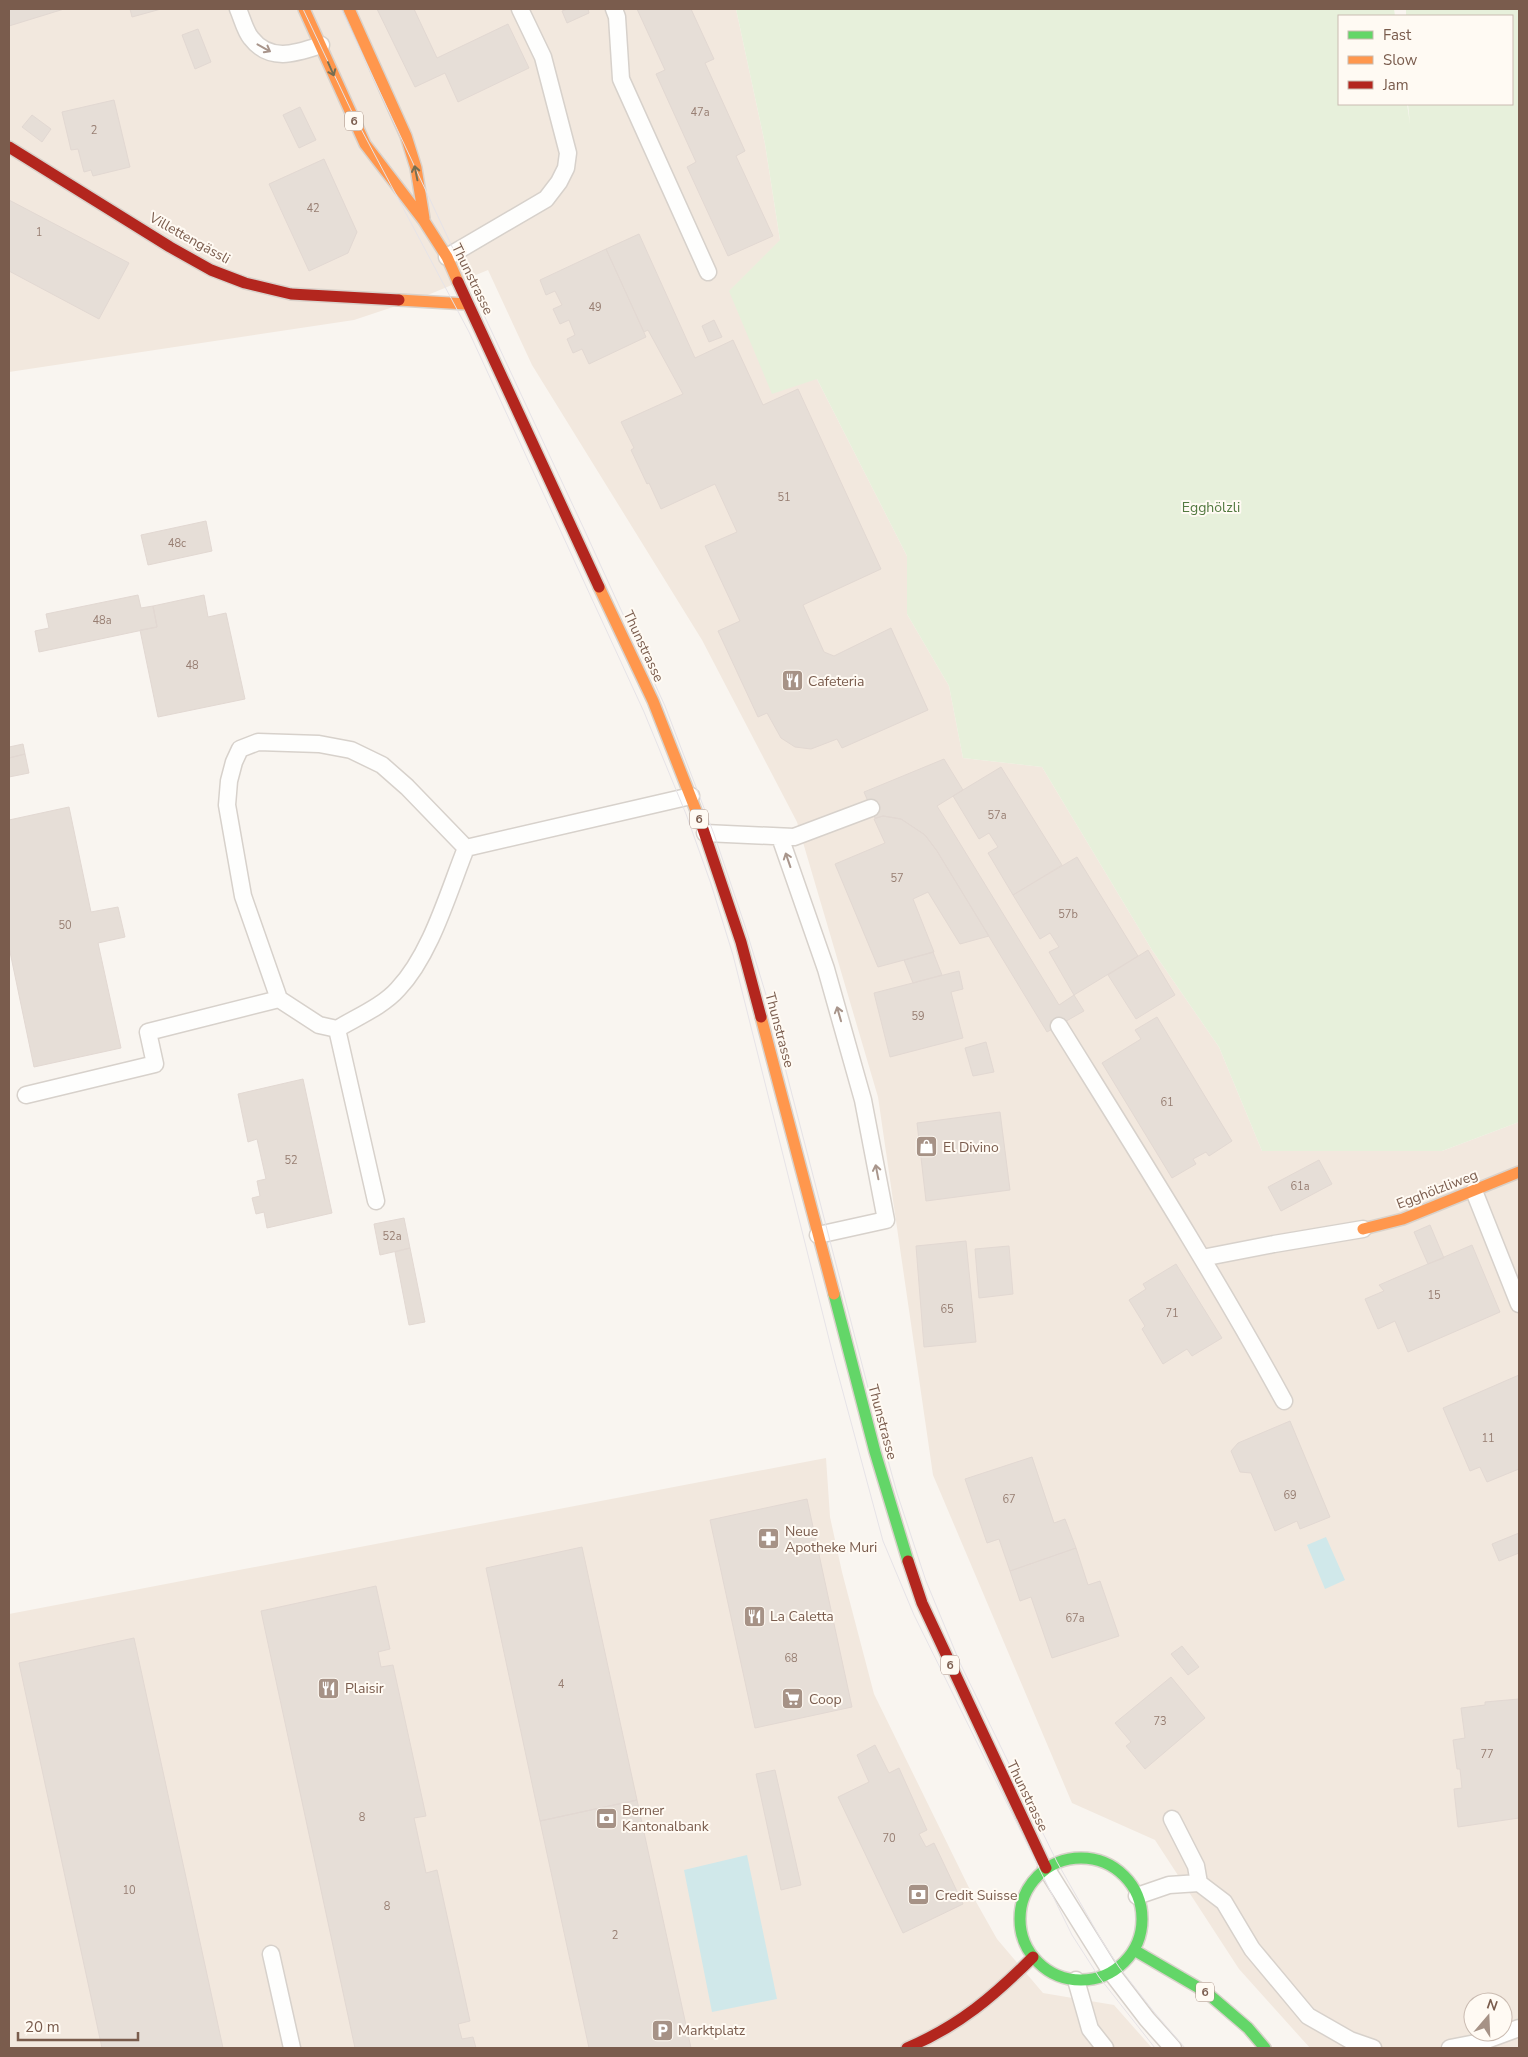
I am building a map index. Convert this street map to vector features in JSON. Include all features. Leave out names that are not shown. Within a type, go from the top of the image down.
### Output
[{"type":"main road","name":"Thunstrasse","points":[[304,9],[365,144],[424,222],[447,258],[653,701],[691,796],[741,942],[875,1452],[898,1532],[922,1603],[1046,1868]]},
{"type":"main road","name":"Thunstrasse","points":[[349,9],[406,136],[416,168],[424,222]]},
{"type":"main road","name":"Villettengässli","points":[[9,147],[170,247],[211,270],[245,283],[290,294],[467,304]]},
{"type":"main road","name":"Egghölzliweg","points":[[1363,1229],[1402,1219],[1519,1172]]},
{"type":"main road","points":[[1084,1858],[1100,1861],[1116,1868],[1128,1880],[1137,1896],[1142,1912],[1141,1931],[1134,1950],[1126,1961],[1111,1972],[1099,1977],[1076,1980],[1053,1973],[1033,1957],[1025,1944],[1021,1929],[1020,1913],[1024,1898],[1030,1884],[1046,1868],[1057,1862],[1084,1858]]},
{"type":"main road","name":"6","points":[[1134,1950],[1206,1992],[1248,2028],[1265,2048]]},
{"type":"main road","points":[[907,2048],[930,2039],[962,2021],[988,2001],[1033,1957]]},
{"type":"lane","points":[[238,9],[250,38],[262,48],[277,54],[292,55],[321,45]]},
{"type":"lane","points":[[447,258],[546,199],[559,182],[566,168],[568,154],[543,58],[520,9]]},
{"type":"lane","points":[[614,9],[617,17],[621,79],[708,272]]},
{"type":"lane","points":[[258,742],[319,744],[352,750],[382,764],[466,848],[423,955],[398,990],[383,1002],[337,1029],[319,1024],[279,999],[243,896],[227,805],[229,781],[234,762],[240,749],[258,742]]},
{"type":"lane","points":[[466,848],[691,796]]},
{"type":"lane","points":[[705,833],[794,837],[871,808]]},
{"type":"lane","points":[[780,837],[826,969],[863,1100],[886,1220],[818,1235]]},
{"type":"lane","points":[[26,1095],[155,1064],[148,1032],[279,999]]},
{"type":"lane","points":[[1059,1026],[1244,1327],[1284,1401]]},
{"type":"lane","points":[[337,1029],[376,1201]]},
{"type":"lane","points":[[1474,1191],[1519,1304]]},
{"type":"lane","points":[[1202,1258],[1363,1229]]},
{"type":"lane","points":[[1172,1819],[1196,1866],[1199,1883]]},
{"type":"lane","points":[[1046,1868],[1111,1972],[1147,2019],[1173,2048]]},
{"type":"lane","points":[[1137,1896],[1169,1885],[1199,1883],[1224,1902],[1252,1949],[1308,2016],[1350,2040],[1373,2048]]},
{"type":"lane","points":[[271,1954],[292,2048]]},
{"type":"lane","points":[[1076,1980],[1090,2029],[1105,2048]]},
{"type":"lane","points":[[1450,2048],[1481,2042],[1519,2028]]},
{"type":"shaded area","points":[[9,9],[736,9],[765,144],[780,240],[817,379],[907,556],[907,614],[949,686],[963,758],[1042,767],[1152,950],[1219,1047],[1262,1151],[1442,1151],[1519,1122],[1519,2048],[1310,2048],[1239,1969],[1155,1840],[1072,1803],[933,1475],[878,1097],[797,822],[702,640],[532,365],[488,270],[423,297],[354,320],[9,372]]},
{"type":"shaded area","points":[[826,1458],[830,1517],[842,1572],[874,1694],[975,1900],[997,1939],[1043,1993],[1114,2005],[1152,2048],[9,2048],[9,1614]]},
{"type":"green space","name":"Egghölzli","points":[[736,9],[1394,9],[1395,15],[1338,15],[1338,105],[1407,105],[1410,124],[1408,105],[1513,105],[1513,15],[1406,15],[1406,9],[1519,9],[1519,1122],[1442,1151],[1262,1151],[1219,1047],[1152,950],[1042,767],[963,758],[949,686],[907,614],[907,556],[817,379],[772,394],[729,291],[780,240],[765,144]]},
{"type":"water","points":[[1326,1537],[1345,1580],[1325,1589],[1307,1545]]},
{"type":"water","points":[[747,1855],[777,1999],[712,2012],[684,1870]]},
{"type":"building","points":[[9,9],[64,9],[9,26]]},
{"type":"building","points":[[130,9],[161,9],[132,17]]},
{"type":"building","points":[[377,9],[414,9],[437,58],[508,24],[529,68],[458,102],[445,73],[415,87]]},
{"type":"building","points":[[567,9],[588,9],[589,13],[567,23],[562,11]]},
{"type":"building","points":[[637,9],[691,9],[714,59],[705,63],[745,151],[736,156],[773,236],[728,256],[687,167],[696,162],[656,74],[665,70]]},
{"type":"building","points":[[198,29],[211,62],[195,69],[182,35]]},
{"type":"building","points":[[114,100],[130,167],[93,176],[91,170],[84,172],[78,149],[71,150],[62,112]]},
{"type":"building","points":[[300,107],[316,140],[299,148],[283,115]]},
{"type":"building","points":[[32,115],[51,129],[42,142],[22,127]]},
{"type":"building","points":[[324,159],[357,232],[348,253],[309,271],[269,184]]},
{"type":"building","points":[[9,200],[129,263],[99,319],[9,271]]},
{"type":"building","points":[[639,234],[695,358],[733,340],[763,405],[798,389],[881,569],[803,605],[824,652],[834,656],[891,628],[928,710],[842,748],[837,739],[811,749],[795,747],[781,738],[767,713],[758,717],[718,631],[740,621],[705,546],[737,532],[715,484],[661,509],[631,450],[634,448],[621,422],[683,394],[648,330],[644,332],[606,249]]},
{"type":"building","points":[[606,249],[646,337],[589,364],[582,349],[573,353],[567,339],[575,335],[569,320],[560,324],[553,309],[562,305],[555,291],[546,295],[540,280]]},
{"type":"building","points":[[714,320],[722,337],[709,342],[702,326]]},
{"type":"building","points":[[206,521],[212,551],[148,565],[141,535]]},
{"type":"building","points":[[138,595],[141,608],[153,606],[157,627],[39,652],[35,631],[49,628],[46,614]]},
{"type":"building","points":[[204,595],[208,617],[226,613],[245,699],[158,717],[140,630],[157,627],[153,606]]},
{"type":"building","points":[[23,744],[25,754],[9,758],[9,747]]},
{"type":"building","points":[[25,754],[29,773],[9,777],[9,758]]},
{"type":"building","points":[[944,759],[963,790],[937,806],[1059,1005],[1074,995],[1084,1011],[1047,1032],[937,851],[925,835],[901,819],[883,816],[875,818],[864,792]]},
{"type":"building","points":[[1001,767],[1062,865],[1013,895],[988,853],[998,847],[989,833],[979,839],[953,796]]},
{"type":"building","points":[[69,807],[91,912],[118,907],[125,937],[98,943],[121,1048],[34,1067],[9,947],[9,820]]},
{"type":"building","points":[[883,816],[901,819],[925,835],[937,851],[989,936],[960,944],[928,892],[913,899],[934,952],[878,967],[835,864],[885,843],[874,819]]},
{"type":"building","points":[[1077,857],[1138,956],[1074,995],[1049,952],[1059,947],[1050,933],[1040,939],[1013,895]]},
{"type":"building","points":[[1148,950],[1175,995],[1136,1019],[1108,975]]},
{"type":"building","points":[[933,952],[942,975],[913,983],[904,960]]},
{"type":"building","points":[[959,971],[963,989],[951,992],[963,1038],[890,1057],[874,993]]},
{"type":"building","points":[[1157,1017],[1232,1141],[1209,1156],[1206,1152],[1193,1159],[1196,1164],[1172,1178],[1102,1063],[1141,1039],[1135,1030]]},
{"type":"building","points":[[986,1042],[994,1072],[973,1076],[965,1048]]},
{"type":"building","points":[[303,1079],[332,1213],[267,1228],[264,1212],[256,1214],[252,1198],[260,1196],[257,1181],[266,1179],[257,1139],[248,1142],[238,1094]]},
{"type":"building","points":[[1000,1112],[1010,1190],[926,1201],[917,1123]]},
{"type":"building","points":[[1319,1160],[1332,1184],[1281,1211],[1268,1187]]},
{"type":"building","points":[[404,1218],[410,1248],[380,1255],[374,1224]]},
{"type":"building","points":[[1430,1225],[1444,1258],[1428,1264],[1414,1232]]},
{"type":"building","points":[[966,1241],[976,1342],[924,1347],[916,1246]]},
{"type":"building","points":[[1472,1245],[1500,1312],[1408,1352],[1395,1321],[1378,1329],[1365,1299],[1384,1291],[1379,1285]]},
{"type":"building","points":[[1009,1246],[1013,1294],[979,1298],[975,1249]]},
{"type":"building","points":[[410,1248],[425,1322],[409,1325],[395,1252]]},
{"type":"building","points":[[1176,1264],[1222,1338],[1192,1356],[1187,1349],[1163,1364],[1142,1329],[1145,1326],[1129,1300],[1146,1289],[1143,1284]]},
{"type":"building","points":[[1519,1375],[1519,1469],[1487,1482],[1480,1467],[1470,1471],[1443,1408]]},
{"type":"building","points":[[1290,1421],[1330,1517],[1300,1529],[1297,1521],[1275,1531],[1251,1473],[1240,1472],[1231,1451],[1238,1443]]},
{"type":"building","points":[[1032,1457],[1054,1523],[1065,1519],[1076,1548],[1010,1571],[999,1539],[987,1543],[965,1479]]},
{"type":"building","points":[[807,1499],[852,1707],[755,1728],[710,1520]]},
{"type":"building","points":[[1519,1533],[1519,1553],[1499,1561],[1492,1544]]},
{"type":"building","points":[[582,1547],[637,1800],[540,1821],[486,1568]]},
{"type":"building","points":[[1076,1548],[1088,1585],[1100,1581],[1119,1636],[1052,1658],[1031,1597],[1020,1601],[1010,1571]]},
{"type":"building","points":[[376,1586],[390,1649],[378,1652],[381,1667],[393,1665],[426,1816],[414,1818],[426,1873],[437,1870],[470,2021],[458,2024],[462,2039],[473,2037],[476,2048],[355,2048],[261,1611]]},
{"type":"building","points":[[134,1638],[223,2048],[102,2048],[19,1663]]},
{"type":"building","points":[[1182,1646],[1199,1667],[1188,1675],[1171,1654]]},
{"type":"building","points":[[1171,1677],[1205,1718],[1145,1769],[1126,1746],[1131,1742],[1115,1723]]},
{"type":"building","points":[[1519,1699],[1519,1818],[1458,1827],[1454,1789],[1462,1788],[1460,1769],[1457,1769],[1453,1740],[1465,1738],[1461,1708],[1485,1705],[1485,1702]]},
{"type":"building","points":[[875,1745],[889,1773],[899,1768],[927,1830],[919,1834],[926,1847],[934,1843],[963,1904],[903,1933],[838,1797],[869,1782],[857,1755]]},
{"type":"building","points":[[775,1770],[801,1885],[781,1890],[756,1774]]},
{"type":"building","points":[[637,1800],[691,2048],[589,2048],[540,1821]]},
{"type":"tram line","points":[[303,9],[351,110],[469,332],[644,712],[686,814],[711,884],[733,955],[834,1359],[883,1541],[914,1615],[1072,1935],[1099,1977],[1155,2048]]},
{"type":"tram line","points":[[341,9],[665,706],[714,834],[767,998],[871,1399],[897,1493],[926,1581],[960,1663],[1057,1862],[1119,1967],[1185,2048]]},
{"type":"traffic: fast","points":[[834,1294],[875,1452],[908,1561]]},
{"type":"traffic: fast","points":[[1081,1858],[1093,1859],[1104,1863],[1115,1868],[1124,1876],[1132,1885],[1137,1896],[1141,1907],[1142,1919],[1141,1931],[1137,1942],[1132,1953],[1124,1962],[1115,1970],[1104,1975],[1093,1979],[1081,1980],[1069,1979],[1058,1975],[1047,1970],[1038,1962],[1030,1953],[1025,1942],[1021,1931],[1020,1919],[1021,1907],[1025,1896],[1030,1885],[1038,1876],[1047,1868],[1058,1863],[1069,1859],[1081,1858]]},
{"type":"traffic: fast","points":[[1134,1950],[1206,1992],[1248,2028],[1265,2048]]},
{"type":"traffic: slow","points":[[304,9],[365,144],[424,221],[447,257],[458,282]]},
{"type":"traffic: slow","points":[[349,9],[406,136],[416,168],[424,218]]},
{"type":"traffic: slow","points":[[399,300],[467,304]]},
{"type":"traffic: slow","points":[[599,587],[653,701],[702,826]]},
{"type":"traffic: slow","points":[[761,1017],[834,1294]]},
{"type":"traffic: slow","points":[[1363,1229],[1403,1219],[1519,1172]]},
{"type":"traffic: jam","points":[[9,147],[170,247],[211,270],[245,283],[291,294],[399,300]]},
{"type":"traffic: jam","points":[[458,282],[599,587]]},
{"type":"traffic: jam","points":[[702,826],[741,942],[761,1017]]},
{"type":"traffic: jam","points":[[908,1561],[922,1603],[1046,1868]]},
{"type":"traffic: jam","points":[[907,2048],[943,2030],[975,2009],[1033,1957]]},
{"type":"place","name":"Cafeteria","points":[[792,681]]},
{"type":"place","name":"El Divino","points":[[927,1147]]},
{"type":"place","name":"Neue Apotheke Muri","points":[[769,1539]]},
{"type":"place","name":"La Caletta","points":[[754,1616]]},
{"type":"place","name":"Plaisir","points":[[329,1688]]},
{"type":"place","name":"Coop","points":[[793,1699]]},
{"type":"place","name":"Berner Kantonalbank","points":[[606,1818]]},
{"type":"place","name":"Credit Suisse","points":[[919,1895]]},
{"type":"place","name":"Marktplatz","points":[[662,2030]]}]
